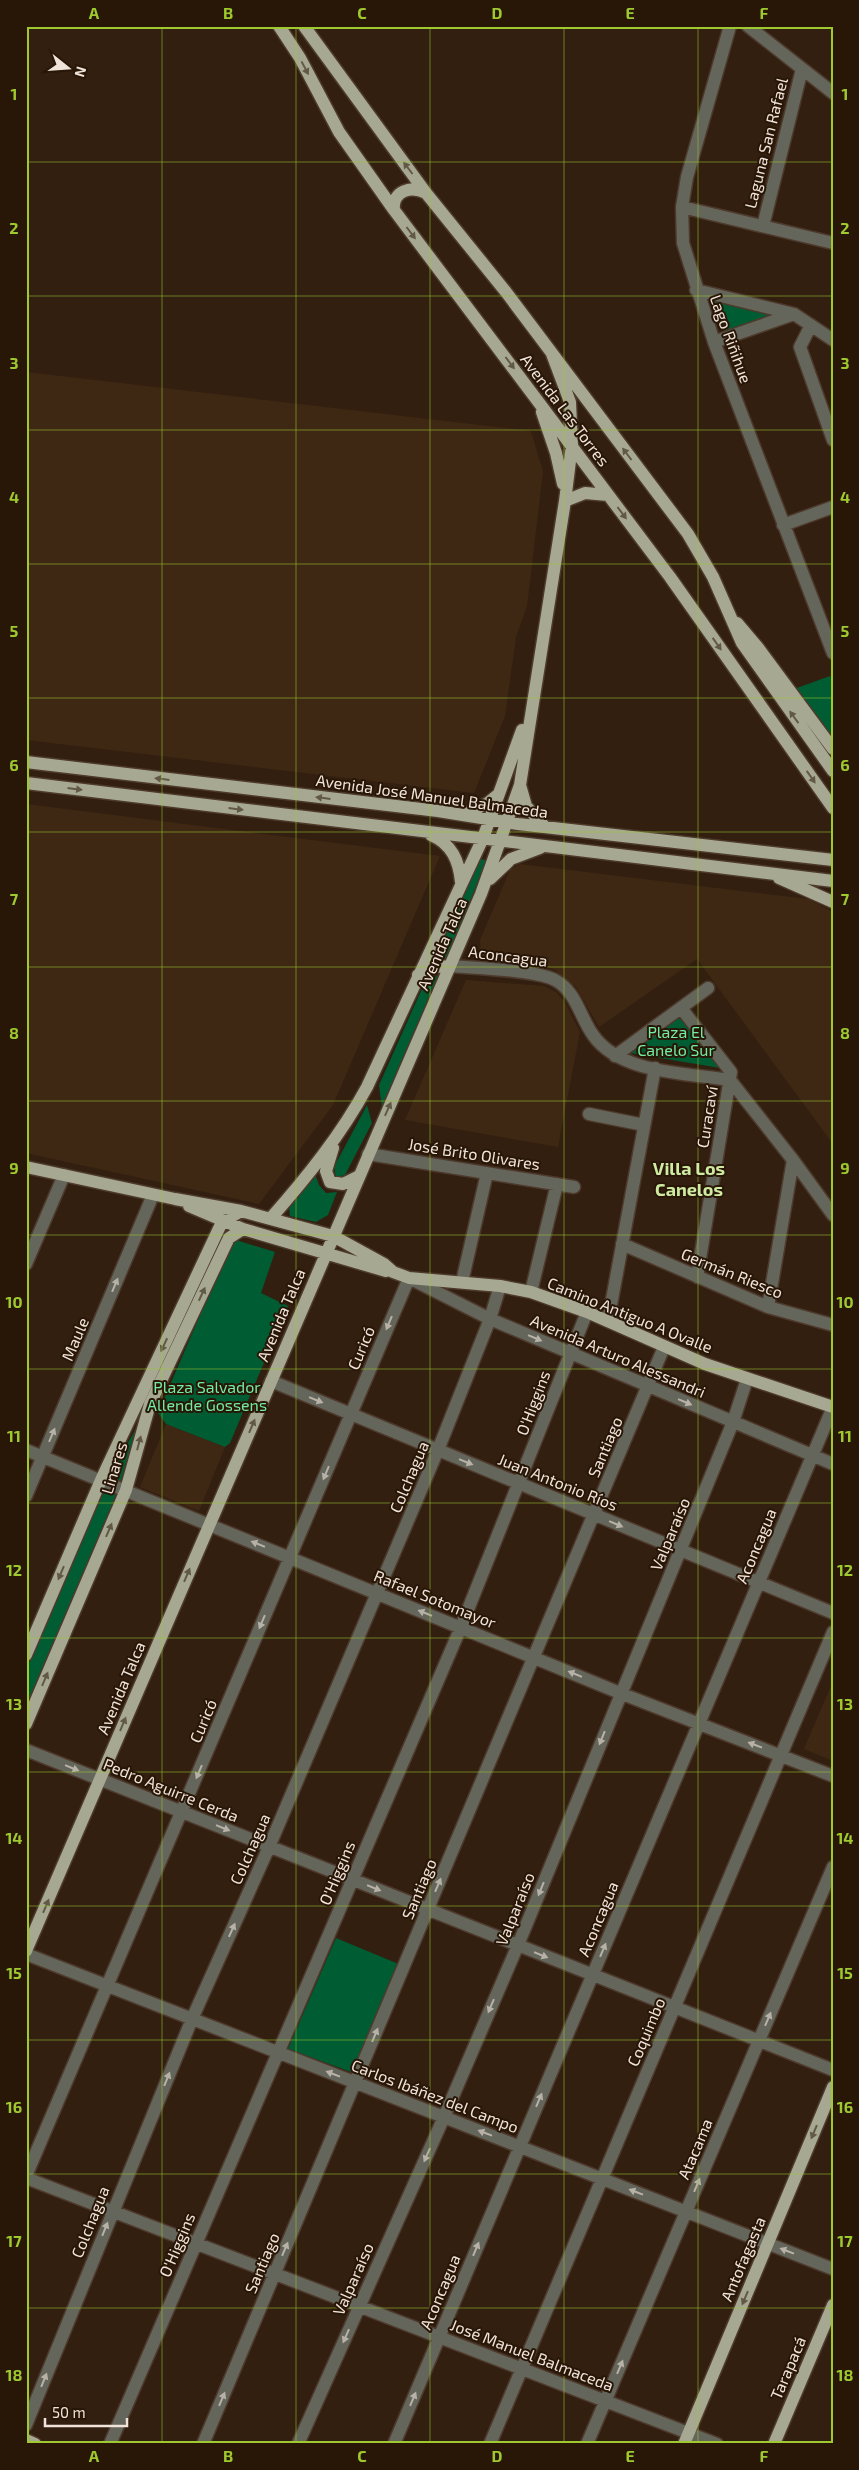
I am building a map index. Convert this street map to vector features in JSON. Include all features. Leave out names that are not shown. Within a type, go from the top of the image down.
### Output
[{"type":"main road","name":"Avenida Las Torres","points":[[279,26],[300,58],[339,132],[394,210],[670,577],[833,808]]},
{"type":"main road","name":"Avenida Las Torres","points":[[304,26],[426,193],[506,292],[693,541],[713,577],[727,612],[748,652],[833,771]]},
{"type":"main road","points":[[394,210],[396,198],[404,191],[414,188],[426,193]]},
{"type":"main road","name":"Avenida Talca","points":[[26,1952],[368,1154],[482,894],[508,822],[520,785],[565,501],[572,445],[570,402],[552,354]]},
{"type":"main road","points":[[532,392],[556,453],[565,501],[585,493],[608,494]]},
{"type":"main road","points":[[727,612],[759,649],[833,749]]},
{"type":"main road","name":"Avenida Talca","points":[[271,1218],[335,1141],[368,1087],[418,975],[483,838],[530,713]]},
{"type":"main road","name":"Avenida José Manuel Balmaceda","points":[[26,762],[464,814],[545,827],[833,860]]},
{"type":"main road","name":"Avenida José Manuel Balmaceda","points":[[26,783],[833,881]]},
{"type":"main road","points":[[520,785],[526,806],[545,827]]},
{"type":"main road","points":[[464,814],[488,803],[500,792]]},
{"type":"main road","points":[[422,831],[439,839],[451,850],[458,865],[461,882]]},
{"type":"main road","points":[[482,894],[491,878],[511,859],[529,850],[549,846]]},
{"type":"main road","points":[[770,874],[833,902]]},
{"type":"main road","points":[[418,975],[436,968],[450,966]]},
{"type":"main road","points":[[335,1141],[326,1171],[328,1178],[338,1185],[359,1176]]},
{"type":"main road","name":"Avenida Arturo Alessandri","points":[[26,1167],[271,1218],[333,1236],[384,1264],[393,1272]]},
{"type":"main road","name":"Avenida Arturo Alessandri","points":[[175,1199],[222,1222],[408,1278]]},
{"type":"main road","points":[[222,1222],[240,1211]]},
{"type":"main road","name":"Linares","points":[[26,1655],[100,1480],[222,1222]]},
{"type":"main road","name":"Linares","points":[[26,1724],[126,1490],[150,1404],[229,1238],[243,1229]]},
{"type":"main road","name":"Camino Antiguo A Ovalle","points":[[408,1278],[500,1286],[531,1292],[587,1312],[664,1347],[747,1379],[833,1407]]},
{"type":"main road","name":"Antofagasta","points":[[686,2438],[833,2087]]},
{"type":"main road","name":"Tarapacá","points":[[774,2444],[833,2305]]},
{"type":"main road","points":[[26,2440],[35,2444]]},
{"type":"street","name":"Lago Riñihue","points":[[730,26],[687,177],[682,207],[683,242],[696,290],[714,342],[833,653]]},
{"type":"street","points":[[750,27],[833,93]]},
{"type":"street","name":"Laguna San Rafael","points":[[762,226],[802,68]]},
{"type":"street","points":[[682,207],[833,242]]},
{"type":"street","points":[[696,290],[794,314],[833,340]]},
{"type":"street","points":[[714,342],[794,314]]},
{"type":"street","points":[[811,325],[800,347],[833,440]]},
{"type":"street","points":[[783,525],[833,507]]},
{"type":"street","name":"Aconcagua","points":[[450,966],[543,975],[556,980],[571,994],[592,1035],[615,1056],[634,1065],[730,1080]]},
{"type":"street","points":[[615,1056],[708,988]]},
{"type":"street","points":[[680,1008],[731,1072],[730,1080],[793,1160],[833,1215]]},
{"type":"street","points":[[608,1321],[655,1068]]},
{"type":"street","name":"Curacaví","points":[[698,1277],[730,1080]]},
{"type":"street","points":[[589,1114],[644,1125]]},
{"type":"street","name":"José Brito Olivares","points":[[368,1154],[574,1187]]},
{"type":"street","points":[[768,1307],[793,1160]]},
{"type":"street","points":[[462,1282],[487,1173]]},
{"type":"street","points":[[26,1264],[64,1175]]},
{"type":"street","points":[[531,1292],[557,1184]]},
{"type":"street","name":"Maule","points":[[26,1496],[153,1194]]},
{"type":"street","name":"Germán Riesco","points":[[622,1244],[768,1307],[833,1325]]},
{"type":"street","name":"Avenida Arturo Alessandri","points":[[408,1278],[490,1320],[833,1464]]},
{"type":"street","name":"Curicó","points":[[26,2177],[408,1278]]},
{"type":"street","name":"Colchagua","points":[[26,2425],[192,2019],[269,1847],[438,1450],[490,1320],[500,1286]]},
{"type":"street","name":"O'Higgins","points":[[110,2444],[461,1627],[587,1312]]},
{"type":"street","name":"Santiago","points":[[203,2444],[664,1347]]},
{"type":"street","name":"Valparaíso","points":[[298,2444],[444,2117],[518,1945],[733,1422],[747,1379]]},
{"type":"street","name":"Juan Antonio Ríos","points":[[271,1381],[833,1613]]},
{"type":"street","name":"Aconcagua","points":[[394,2444],[833,1407]]},
{"type":"street","name":"Rafael Sotomayor","points":[[26,1450],[620,1693],[833,1776]]},
{"type":"street","name":"Coquimbo","points":[[490,2444],[833,1632]]},
{"type":"street","name":"Pedro Aguirre Cerda","points":[[26,1750],[833,2070]]},
{"type":"street","name":"Atacama","points":[[587,2444],[833,1867]]},
{"type":"street","name":"Carlos Ibáñez del Campo","points":[[26,1952],[107,1986],[833,2269]]},
{"type":"street","name":"José Manuel Balmaceda","points":[[26,2177],[606,2401],[686,2438],[717,2444]]},
{"type":"shaded area","points":[[26,372],[531,431],[543,472],[527,606],[516,637],[505,716],[474,793],[26,740]]},
{"type":"shaded area","points":[[26,804],[440,856],[333,1105],[259,1204],[26,1153]]},
{"type":"shaded area","points":[[520,864],[808,899],[833,912],[833,1144],[697,959],[599,1027],[576,987],[555,970],[546,966],[481,960],[480,940],[510,870]]},
{"type":"shaded area","points":[[466,980],[544,986],[556,992],[565,1002],[580,1032],[558,1147],[405,1120]]},
{"type":"shaded area","points":[[166,1424],[225,1447],[199,1511],[140,1487]]},
{"type":"shaded area","points":[[833,1681],[833,1761],[804,1749]]},
{"type":"green space","points":[[717,300],[774,314],[724,333],[713,302]]},
{"type":"green space","points":[[830,676],[833,682],[833,741],[794,689]]},
{"type":"green space","points":[[480,859],[487,860],[446,959],[434,962]]},
{"type":"green space","points":[[438,975],[382,1108],[379,1085],[425,982]]},
{"type":"green space","name":"Plaza El Canelo Sur","points":[[676,1018],[684,1020],[720,1068],[630,1053]]},
{"type":"green space","points":[[367,1105],[372,1123],[345,1175],[336,1177],[334,1167]]},
{"type":"green space","points":[[315,1174],[319,1185],[326,1193],[337,1192],[328,1215],[316,1222],[290,1216],[289,1207]]},
{"type":"green space","name":"Plaza Salvador Allende Gossens","points":[[236,1240],[275,1252],[261,1293],[288,1306],[230,1443],[225,1447],[166,1424],[158,1413],[231,1243]]},
{"type":"green space","points":[[138,1425],[117,1493],[26,1707],[26,1669],[103,1487]]},
{"type":"green space","points":[[336,1938],[401,1965],[354,2073],[288,2049]]},
{"type":"district","name":"Villa Los Canelos","points":[[689,1179]]}]
